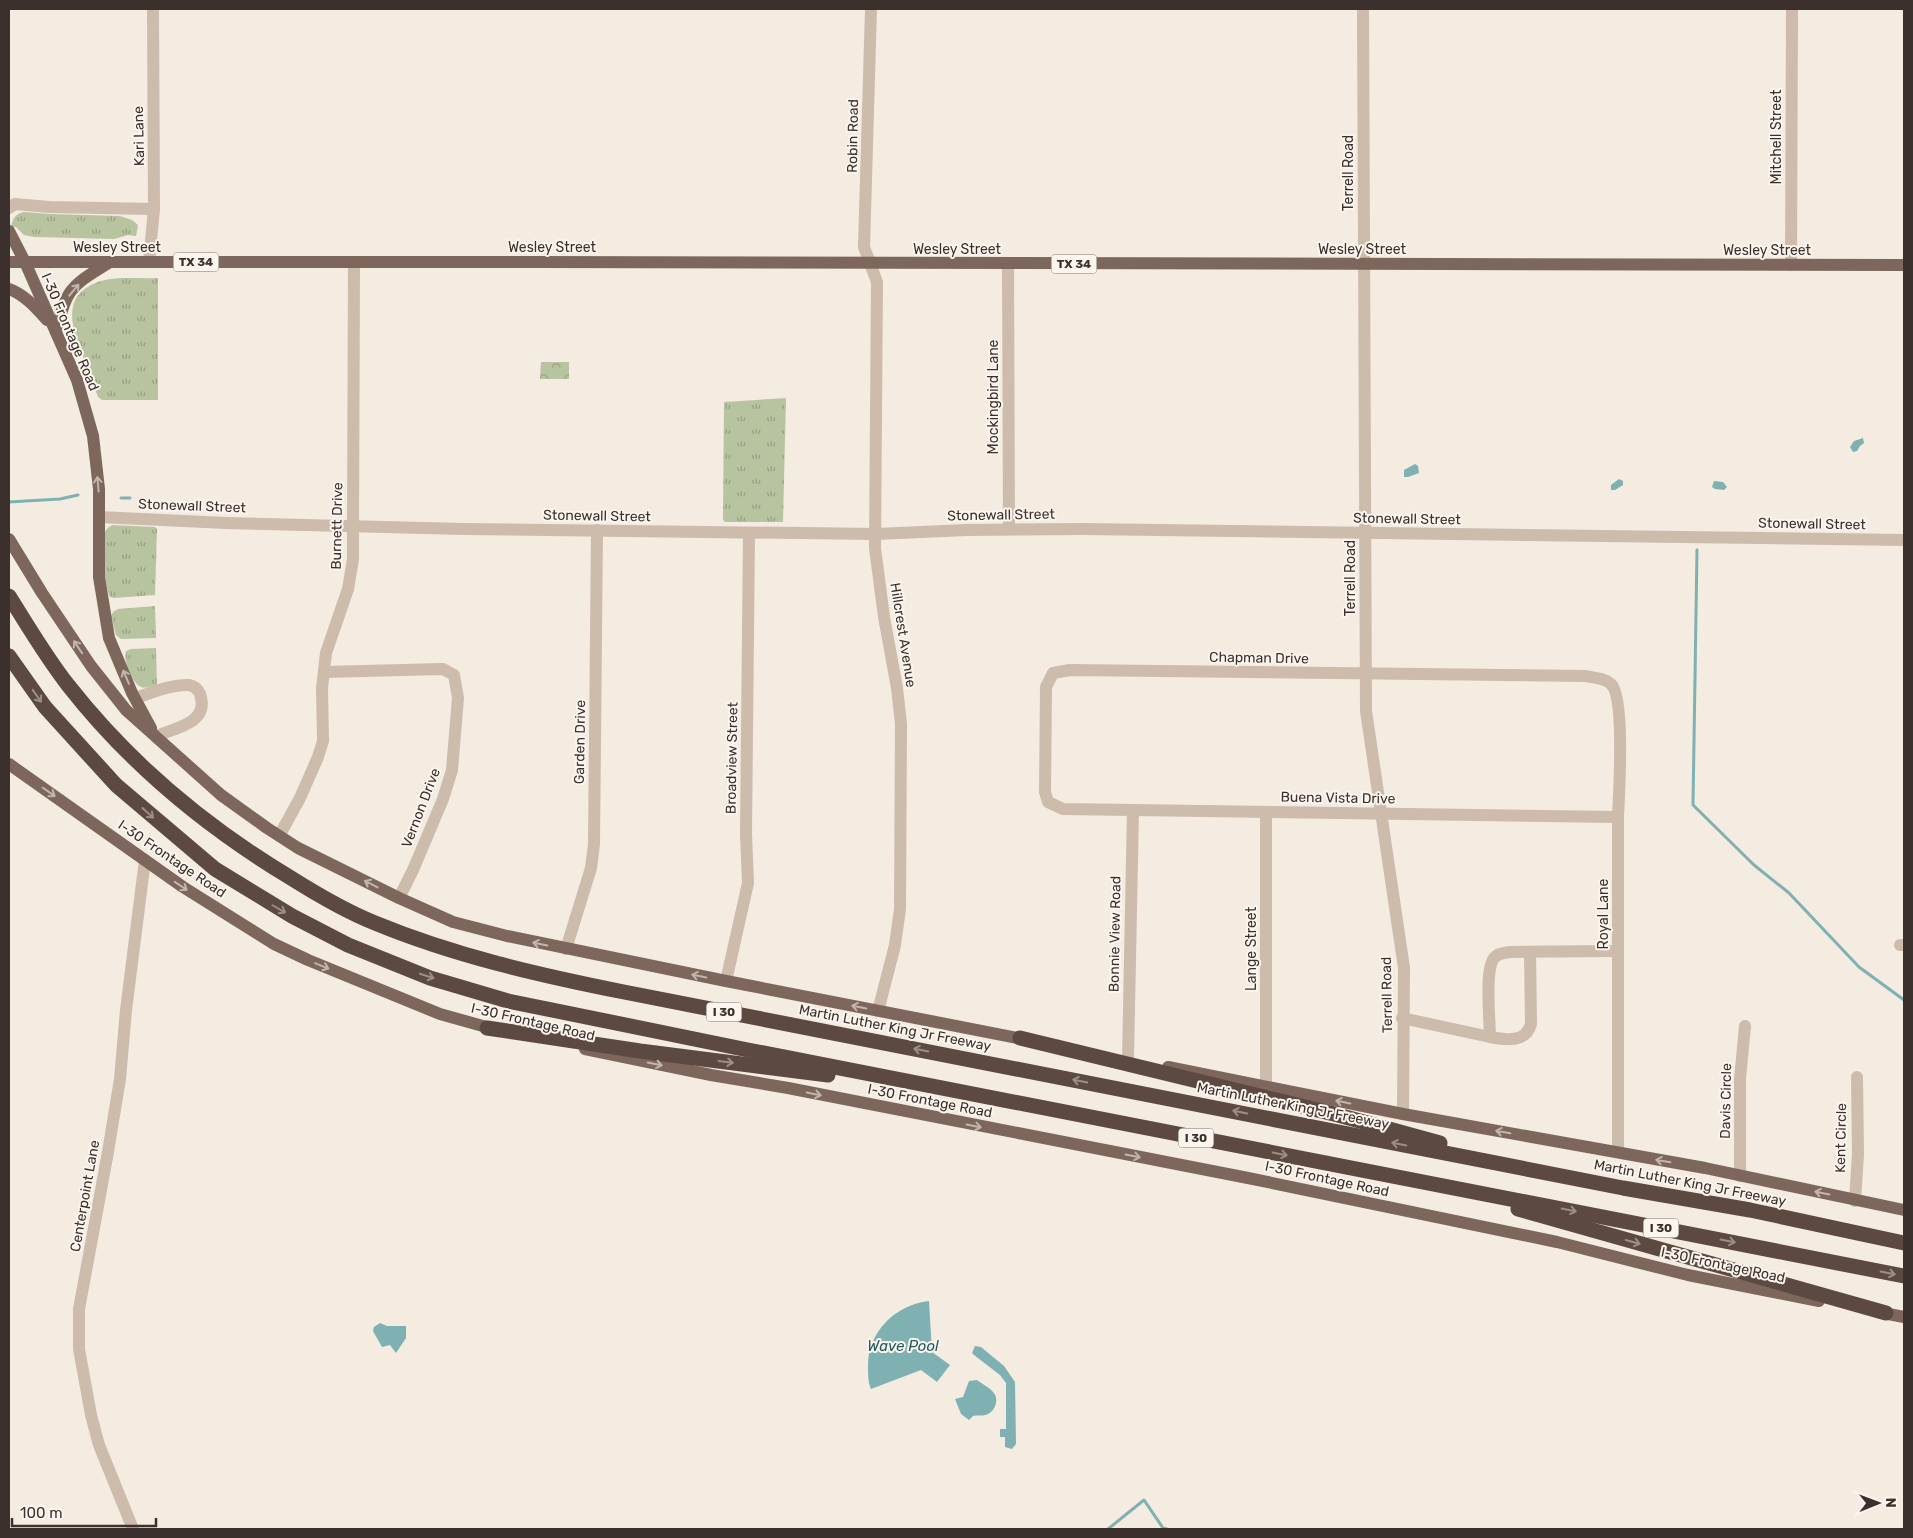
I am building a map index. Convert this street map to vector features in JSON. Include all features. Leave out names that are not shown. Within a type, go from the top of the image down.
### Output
[{"type":"highway","name":"Martin Luther King Jr Freeway","points":[[9,596],[44,654],[68,685],[128,753],[167,789],[220,832],[312,891],[374,922],[419,940],[502,966],[624,992],[1567,1177],[1750,1210],[1904,1242]]},
{"type":"highway","name":"I 30","points":[[9,656],[45,708],[116,785],[214,869],[292,916],[348,945],[407,970],[508,1001],[1904,1276]]},
{"type":"highway","points":[[487,1028],[640,1051],[974,1094]]},
{"type":"highway","points":[[1020,1038],[1338,1115],[1567,1177]]},
{"type":"highway","points":[[1418,1181],[1886,1313]]},
{"type":"main road","name":"I-30 Frontage Road","points":[[9,231],[25,262],[77,380],[93,436],[99,489],[99,578],[109,638],[135,698],[156,736]]},
{"type":"main road","name":"Wesley Street","points":[[9,262],[1904,265]]},
{"type":"main road","points":[[56,332],[69,294],[81,281],[110,262]]},
{"type":"main road","points":[[9,289],[39,311],[56,332]]},
{"type":"main road","name":"I-30 Frontage Road","points":[[9,539],[91,666],[126,710],[221,795],[298,848],[399,898],[453,922],[566,949],[726,981],[1403,1114],[1618,1152],[1904,1210]]},
{"type":"main road","name":"I-30 Frontage Road","points":[[9,764],[183,887],[274,944],[308,960],[440,1014],[487,1028],[711,1076],[788,1088],[1256,1180],[1557,1242],[1688,1275],[1904,1316]]},
{"type":"street","name":"Kari Lane","points":[[149,262],[154,209],[153,9]]},
{"type":"street","name":"Robin Road","points":[[870,264],[864,247],[871,9]]},
{"type":"street","name":"Terrell Road","points":[[1363,9],[1366,711],[1404,968],[1402,1018],[1403,1114]]},
{"type":"street","name":"Mitchell Street","points":[[1791,265],[1792,9]]},
{"type":"street","points":[[9,208],[15,204],[49,207],[154,209]]},
{"type":"street","name":"Burnett Drive","points":[[279,836],[300,798],[323,741],[326,654],[348,589],[353,559],[354,263]]},
{"type":"street","name":"Hillcrest Avenue","points":[[870,264],[877,282],[876,534],[878,572],[901,724],[900,909],[895,945],[878,1011]]},
{"type":"street","name":"Mockingbird Lane","points":[[1008,264],[1009,529]]},
{"type":"street","name":"Stonewall Street","points":[[99,517],[226,523],[749,533],[876,534],[1009,529],[1142,529],[1904,540]]},
{"type":"street","name":"Garden Drive","points":[[566,949],[591,868],[594,844],[597,530]]},
{"type":"street","name":"Broadview Street","points":[[726,981],[748,883],[746,834],[749,533]]},
{"type":"street","name":"Vernon Drive","points":[[324,672],[443,670],[454,676],[458,698],[452,770],[443,799],[399,898]]},
{"type":"street","name":"Chapman Drive","points":[[1058,808],[1048,802],[1045,792],[1045,699],[1046,687],[1053,673],[1070,670],[1586,676],[1607,681]]},
{"type":"street","name":"Royal Lane","points":[[1607,681],[1617,693],[1619,712],[1618,1152]]},
{"type":"street","points":[[135,698],[174,687],[190,685],[198,690],[202,710],[199,716],[192,722],[156,736]]},
{"type":"street","name":"Buena Vista Drive","points":[[1058,808],[1618,817]]},
{"type":"street","name":"Bonnie View Road","points":[[1128,1059],[1133,810]]},
{"type":"street","name":"Lange Street","points":[[1266,812],[1266,1086]]},
{"type":"street","name":"Centerpoint Lane","points":[[133,1529],[99,1445],[91,1415],[79,1349],[79,1309],[120,1080],[145,860]]},
{"type":"street","points":[[1490,1037],[1488,977],[1492,962],[1500,954],[1617,951]]},
{"type":"street","points":[[1402,1018],[1490,1037],[1521,1038],[1529,1030],[1531,1024],[1530,952]]},
{"type":"street","name":"Davis Circle","points":[[1740,1176],[1740,1079],[1744,1026]]},
{"type":"street","name":"Kent Circle","points":[[1855,1200],[1858,1154],[1857,1076]]},
{"type":"green space","points":[[24,212],[120,216],[132,220],[138,225],[136,236],[128,235],[114,239],[34,237],[24,235],[16,227],[11,227],[15,217]]},
{"type":"green space","points":[[122,278],[158,278],[158,400],[102,400],[98,397],[75,332],[72,311],[75,302],[88,287],[101,281]]},
{"type":"green space","points":[[541,362],[569,362],[569,379],[540,379]]},
{"type":"green space","points":[[786,398],[783,522],[725,522],[723,520],[724,402]]},
{"type":"green space","points":[[112,525],[155,527],[157,529],[155,595],[110,597],[105,576],[103,540],[104,534]]},
{"type":"green space","points":[[155,606],[156,638],[121,639],[116,635],[111,616],[113,612],[118,609]]},
{"type":"green space","points":[[156,648],[157,685],[143,688],[134,681],[129,671],[125,655],[126,651]]},
{"type":"water","points":[[1863,438],[1864,443],[1857,451],[1853,452],[1850,447],[1854,441]]},
{"type":"water","points":[[1415,464],[1418,466],[1419,473],[1404,477],[1404,470]]},
{"type":"water","points":[[1619,479],[1623,481],[1623,485],[1615,490],[1611,490],[1611,485]]},
{"type":"water","points":[[1714,481],[1723,482],[1727,487],[1724,490],[1715,489],[1712,487]]},
{"type":"water","name":"Wave Pool","points":[[929,1301],[932,1352],[950,1365],[937,1382],[921,1370],[871,1389],[868,1375],[869,1354],[878,1332],[895,1314],[905,1308]]},
{"type":"water","points":[[380,1323],[387,1326],[406,1326],[406,1338],[396,1353],[390,1345],[382,1347],[373,1331],[374,1327]]},
{"type":"water","points":[[975,1346],[981,1347],[1004,1366],[1015,1382],[1016,1444],[1012,1449],[1005,1447],[1005,1437],[1000,1437],[1000,1429],[1006,1429],[1006,1383],[1000,1375],[972,1353]]},
{"type":"water","points":[[977,1380],[993,1392],[996,1402],[994,1409],[989,1414],[973,1416],[969,1420],[961,1414],[955,1399],[963,1397],[969,1381]]},
{"type":"waterway","points":[[9,502],[60,499],[78,495]]},
{"type":"waterway","points":[[121,498],[130,498]]},
{"type":"waterway","points":[[1697,550],[1693,805],[1754,865],[1789,893],[1859,967],[1904,1000]]},
{"type":"waterway","points":[[1108,1529],[1144,1500],[1163,1528],[1167,1529]]}]
